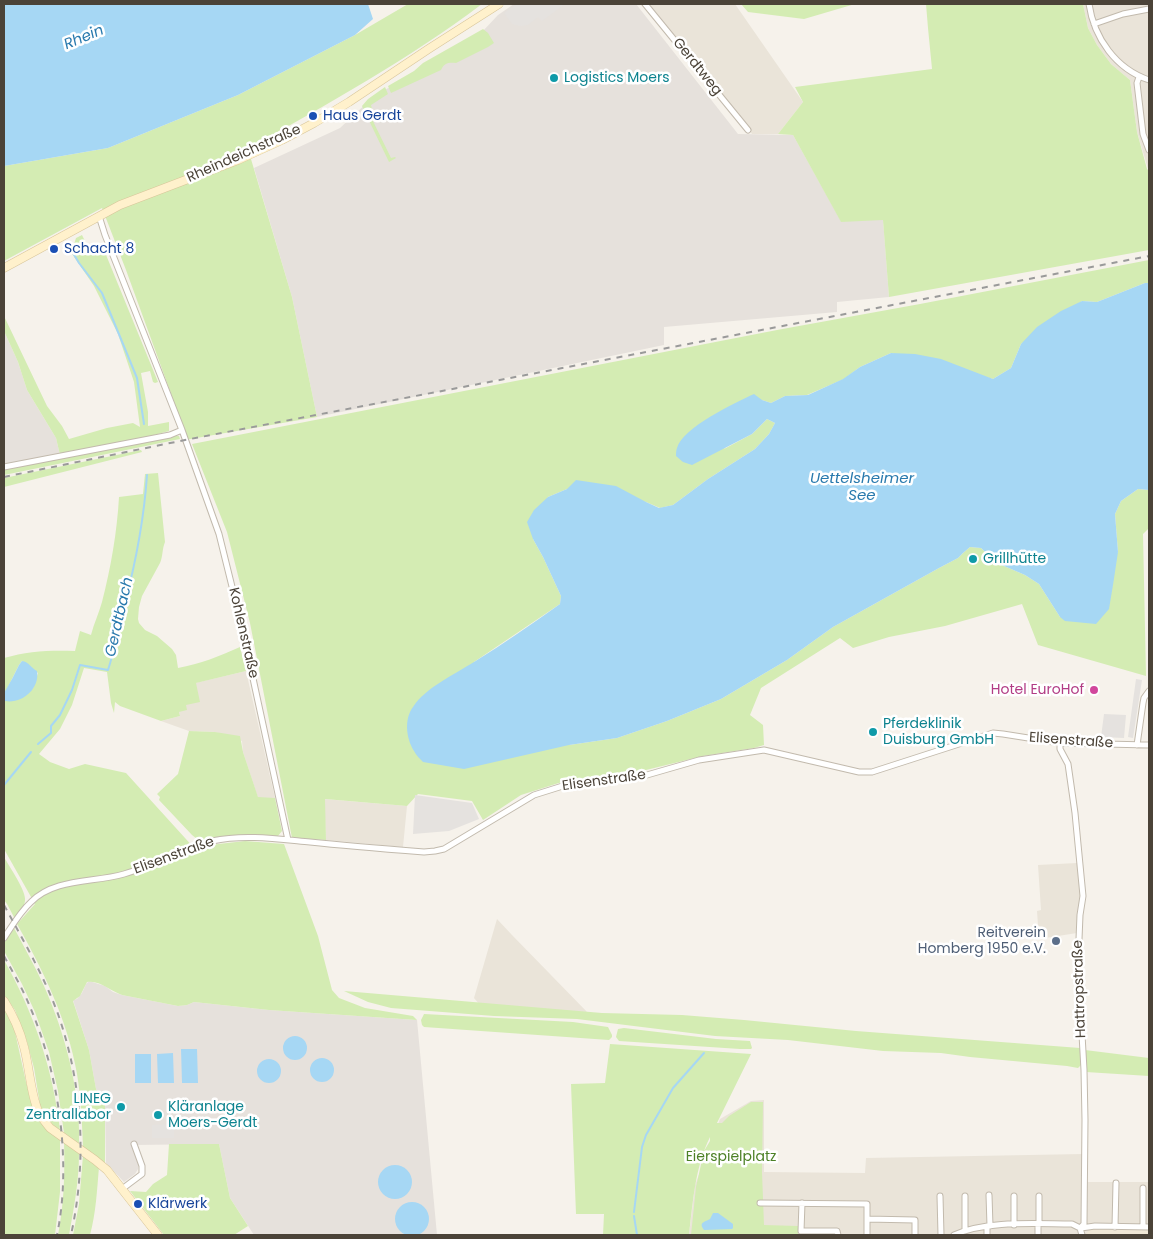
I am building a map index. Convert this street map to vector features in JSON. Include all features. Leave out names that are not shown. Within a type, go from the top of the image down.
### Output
[{"type":"main road","name":"Rheindeichstraße","points":[[4,268],[120,205],[238,160],[314,123],[499,4]]},
{"type":"main road","points":[[4,1001],[18,1028],[36,1107],[45,1122],[50,1128],[107,1170],[158,1235]]},
{"type":"street","name":"Gerdtweg","points":[[645,4],[748,130]]},
{"type":"street","points":[[1089,4],[1094,24],[1104,44],[1116,60],[1130,71],[1149,80]]},
{"type":"street","points":[[1094,24],[1123,14],[1149,9]]},
{"type":"street","points":[[1139,76],[1137,83],[1143,134],[1149,150]]},
{"type":"street","name":"Kohlenstraße","points":[[100,216],[105,235],[182,430],[219,534],[241,623],[288,840]]},
{"type":"street","points":[[4,468],[170,435],[182,430]]},
{"type":"street","points":[[1136,745],[1143,703],[1149,691]]},
{"type":"street","name":"Elisenstraße","points":[[4,938],[31,901],[41,893],[52,888],[122,874],[152,864],[196,845],[228,838],[288,840],[424,852],[435,851],[444,849],[534,796],[559,787],[569,784],[648,775],[700,760],[764,750],[858,772],[866,772],[993,734],[1060,743],[1149,746]]},
{"type":"street","name":"Hattropstraße","points":[[1060,743],[1060,749],[1068,764],[1083,896],[1078,949],[1085,1120],[1084,1224],[1080,1228],[1082,1235]]},
{"type":"street","points":[[122,1189],[142,1174],[142,1166],[134,1144]]},
{"type":"street","points":[[1115,1226],[1116,1184]]},
{"type":"street","points":[[1143,1188],[1143,1227]]},
{"type":"street","points":[[940,1196],[941,1235]]},
{"type":"street","points":[[965,1196],[965,1231]]},
{"type":"street","points":[[987,1235],[989,1196]]},
{"type":"street","points":[[1014,1196],[1014,1225]]},
{"type":"street","points":[[1038,1235],[1039,1196]]},
{"type":"street","points":[[760,1203],[867,1204],[867,1235]]},
{"type":"street","points":[[802,1203],[802,1231],[837,1231],[838,1235]]},
{"type":"street","points":[[867,1219],[915,1220],[915,1235]]},
{"type":"street","points":[[954,1235],[988,1226],[1072,1224],[1080,1228],[1095,1226],[1149,1227]]},
{"type":"shaded area","points":[[514,4],[636,4],[738,134],[793,135],[841,221],[883,219],[889,297],[837,302],[837,312],[664,327],[664,345],[317,417],[292,297],[254,168],[340,128],[371,99],[482,32],[498,15]]},
{"type":"shaded area","points":[[517,4],[565,4],[542,21],[538,17],[528,25],[520,26],[512,24],[504,13]]},
{"type":"shaded area","points":[[649,4],[735,4],[803,102],[778,134],[752,134]]},
{"type":"shaded area","points":[[1083,4],[1149,4],[1149,171],[1137,132],[1130,80],[1111,64],[1097,45],[1088,28]]},
{"type":"shaded area","points":[[4,331],[18,362],[27,390],[56,438],[60,455],[4,465]]},
{"type":"shaded area","points":[[246,671],[275,798],[258,798],[243,752],[242,741],[215,732],[189,731],[161,721],[180,716],[179,712],[186,705],[195,683]]},
{"type":"shaded area","points":[[1136,679],[1142,680],[1133,738],[1128,737]]},
{"type":"shaded area","name":"Hotel EuroHof","points":[[1104,714],[1126,715],[1124,738],[1101,737]]},
{"type":"shaded area","points":[[415,795],[472,803],[479,819],[449,831],[413,834]]},
{"type":"shaded area","points":[[324,799],[407,806],[403,847],[326,840]]},
{"type":"shaded area","points":[[1077,863],[1081,895],[1077,933],[1039,939],[1037,911],[1041,910],[1038,865]]},
{"type":"shaded area","points":[[497,919],[589,1014],[480,1005],[474,998]]},
{"type":"shaded area","name":"Kläranlage Moers-Gerdt","points":[[89,981],[105,986],[113,992],[122,995],[178,1006],[194,1002],[269,1010],[417,1020],[437,1235],[254,1235],[230,1198],[219,1144],[132,1145],[139,1164],[138,1169],[135,1174],[124,1182],[106,1163],[105,1102],[96,1089],[89,1050],[73,1000],[77,999]]},
{"type":"shaded area","points":[[764,1100],[764,1172],[865,1173],[866,1158],[1083,1154],[1083,1182],[1149,1182],[1149,1235],[689,1235],[695,1185],[720,1119],[751,1101]]},
{"type":"shaded area","points":[[174,1124],[174,1138],[152,1138],[152,1125]]},
{"type":"shaded area","points":[[1092,1229],[1149,1230],[1149,1235],[1085,1235]]},
{"type":"green space","points":[[408,4],[482,4],[397,62],[248,149],[292,297],[317,417],[185,440],[182,424],[102,208],[4,261],[4,166],[108,148],[238,95],[355,35]]},
{"type":"green space","points":[[741,4],[855,4],[804,19],[748,12]]},
{"type":"green space","points":[[926,4],[1083,4],[1088,28],[1097,45],[1111,64],[1130,80],[1137,132],[1149,171],[1149,250],[889,297],[883,220],[841,222],[793,135],[778,134],[803,102],[795,87],[932,69]]},
{"type":"green space","points":[[483,29],[494,43],[456,63],[447,64],[441,70],[391,93],[388,86],[414,71],[423,63]]},
{"type":"green space","points":[[385,87],[388,94],[371,105],[373,113],[370,115],[391,158],[396,158],[389,162],[362,106],[368,99]]},
{"type":"green space","points":[[82,235],[88,247],[97,244],[98,247],[102,245],[158,382],[153,382],[150,371],[141,373],[148,412],[148,426],[169,422],[169,431],[60,455],[56,438],[27,390],[18,362],[4,331],[4,316],[47,406],[69,439],[133,423],[140,427],[134,382],[118,334],[94,286],[68,248],[75,246],[76,238]]},
{"type":"green space","points":[[1149,260],[1149,283],[1097,302],[1082,301],[1021,344],[1011,368],[993,379],[891,353],[860,367],[844,379],[807,395],[785,396],[771,403],[762,400],[724,449],[752,434],[767,419],[775,423],[769,434],[755,449],[708,479],[673,505],[660,508],[646,502],[567,489],[548,497],[533,539],[561,596],[560,604],[474,662],[569,745],[617,738],[667,721],[721,699],[787,660],[833,627],[958,558],[970,547],[981,548],[997,563],[1025,575],[1039,584],[1060,617],[1118,552],[1115,514],[1121,501],[1138,489],[1149,490],[1149,528],[1143,534],[1146,676],[1038,645],[1022,604],[945,626],[889,637],[853,648],[840,638],[761,688],[750,715],[763,725],[764,745],[703,756],[646,770],[565,781],[521,795],[483,820],[472,801],[418,794],[407,806],[325,799],[326,840],[292,838],[250,623],[227,532],[192,444]]},
{"type":"green space","points":[[179,436],[180,439],[4,475],[4,470]]},
{"type":"green space","points":[[141,450],[142,452],[4,487],[4,478]]},
{"type":"green space","points":[[158,473],[165,542],[160,563],[142,596],[139,607],[139,623],[145,630],[157,636],[172,649],[176,655],[178,668],[210,659],[240,647],[246,671],[196,683],[200,702],[186,705],[187,710],[179,712],[180,716],[161,721],[120,706],[115,702],[114,713],[107,672],[84,668],[72,705],[60,729],[39,754],[50,762],[69,769],[85,764],[126,773],[195,849],[201,846],[245,841],[284,844],[318,936],[332,990],[339,998],[365,1008],[413,1016],[417,1020],[269,1010],[194,1002],[178,1006],[122,995],[101,984],[87,982],[80,996],[73,1001],[89,1050],[96,1089],[105,1102],[105,1163],[83,1147],[81,1110],[73,1054],[53,996],[17,924],[35,904],[4,849],[4,700],[33,688],[38,673],[22,661],[4,695],[4,658],[40,651],[75,651],[80,631],[91,635],[108,576],[119,497],[143,494],[145,474]]},
{"type":"green space","points":[[189,731],[215,732],[240,736],[243,752],[258,797],[275,798],[282,831],[278,836],[235,835],[202,840],[197,839],[159,800],[160,797],[157,794],[178,774]]},
{"type":"green space","points":[[4,857],[21,885],[25,897],[24,906],[15,919],[4,900]]},
{"type":"green space","points":[[14,928],[44,986],[59,1023],[74,1084],[79,1124],[79,1144],[64,1133],[58,1091],[49,1052],[35,1012],[4,951],[4,943]]},
{"type":"green space","points":[[4,960],[15,980],[41,1042],[53,1085],[60,1130],[51,1124],[40,1105],[34,1068],[27,1042],[15,1010],[4,995]]},
{"type":"green space","points":[[344,991],[602,1013],[682,1015],[856,1031],[1080,1048],[1082,1064],[1078,1068],[941,1053],[883,1051],[788,1040],[715,1036],[577,1019],[494,1016],[391,1008],[368,1002]]},
{"type":"green space","points":[[4,1010],[13,1023],[35,1113],[44,1127],[60,1140],[60,1192],[55,1235],[4,1235]]},
{"type":"green space","points":[[424,1014],[573,1022],[608,1027],[612,1037],[609,1040],[424,1027],[421,1020]]},
{"type":"green space","points":[[624,1028],[750,1041],[752,1048],[740,1049],[619,1041],[616,1037],[618,1029]]},
{"type":"green space","name":"Eierspielplatz","points":[[610,1044],[751,1054],[717,1123],[722,1123],[729,1116],[751,1102],[763,1102],[762,1172],[764,1225],[798,1226],[798,1235],[691,1235],[696,1187],[704,1152],[695,1185],[689,1235],[603,1235],[604,1214],[576,1214],[571,1084],[605,1083]]},
{"type":"green space","points":[[1085,1050],[1149,1058],[1149,1076],[1086,1072]]},
{"type":"green space","points":[[64,1142],[79,1153],[78,1174],[69,1235],[58,1235],[64,1189]]},
{"type":"green space","points":[[169,1144],[219,1144],[230,1198],[248,1226],[234,1235],[164,1235],[130,1191],[146,1192],[153,1184],[167,1175]]},
{"type":"green space","points":[[83,1155],[99,1167],[95,1210],[90,1235],[73,1235],[79,1204]]},
{"type":"water","name":"Rhein","points":[[4,4],[368,4],[373,19],[355,35],[238,95],[108,148],[4,166]]},
{"type":"water","name":"Uettelsheimer See","points":[[1149,283],[1149,490],[1138,489],[1121,501],[1115,514],[1118,552],[1109,609],[1096,624],[1065,621],[1060,617],[1039,584],[1025,575],[997,563],[981,548],[970,547],[958,558],[833,627],[787,660],[721,699],[667,721],[617,738],[569,745],[464,769],[423,762],[411,746],[407,723],[410,712],[418,700],[441,682],[496,648],[560,604],[561,596],[533,539],[527,522],[534,510],[548,497],[567,489],[576,480],[616,486],[659,508],[673,505],[708,479],[755,449],[769,434],[775,423],[767,419],[752,434],[692,465],[683,462],[676,456],[681,440],[699,424],[754,394],[762,400],[771,403],[785,396],[808,395],[843,379],[860,367],[891,353],[915,354],[941,359],[993,379],[1011,368],[1021,344],[1037,327],[1061,311],[1082,301],[1097,302]]},
{"type":"water","points":[[22,661],[37,671],[36,684],[23,698],[5,701],[4,693]]},
{"type":"water","points":[[295,1036],[304,1039],[307,1048],[304,1057],[295,1060],[286,1057],[283,1048],[286,1039]]},
{"type":"water","points":[[181,1049],[197,1049],[198,1083],[182,1083]]},
{"type":"water","points":[[173,1053],[174,1083],[158,1083],[157,1054]]},
{"type":"water","points":[[135,1054],[151,1054],[151,1083],[135,1083]]},
{"type":"water","points":[[322,1058],[331,1061],[334,1070],[331,1079],[322,1082],[313,1079],[310,1070],[313,1061]]},
{"type":"water","points":[[269,1059],[278,1062],[281,1071],[278,1080],[269,1083],[260,1080],[257,1071],[260,1062]]},
{"type":"water","points":[[395,1165],[407,1170],[412,1182],[407,1194],[395,1199],[383,1194],[378,1182],[383,1170]]},
{"type":"water","points":[[412,1202],[424,1207],[429,1219],[424,1231],[412,1236],[400,1231],[395,1219],[400,1207]]},
{"type":"water","points":[[713,1213],[718,1213],[733,1224],[733,1228],[704,1230],[702,1224],[710,1219]]},
{"type":"waterway","name":"Gerdtbach","points":[[69,246],[79,263],[102,293],[137,378],[144,424]]},
{"type":"waterway","name":"Gerdtbach","points":[[38,744],[51,733],[51,726],[60,715],[72,690],[80,665],[108,670],[136,556],[142,524],[147,475]]},
{"type":"waterway","name":"Gerdtbach","points":[[4,785],[31,752]]},
{"type":"waterway","name":"Gerdtbach","points":[[634,1212],[642,1147],[646,1135],[673,1088],[704,1053]]},
{"type":"waterway","name":"Gerdtbach","points":[[634,1216],[637,1235]]},
{"type":"railway","points":[[4,477],[185,440],[1149,256]]},
{"type":"railway","points":[[4,905],[33,958],[58,1014],[73,1068],[80,1124],[81,1152],[76,1207],[71,1235]]},
{"type":"railway","points":[[4,956],[24,994],[40,1033],[49,1061],[55,1090],[63,1149],[61,1207],[57,1235]]},
{"type":"place","name":"Logistics Moers","points":[[554,78]]},
{"type":"place","name":"Haus Gerdt","points":[[313,116]]},
{"type":"place","name":"Schacht 8","points":[[54,249]]},
{"type":"place","name":"Grillhütte","points":[[973,559]]},
{"type":"place","name":"Hotel EuroHof","points":[[1094,690]]},
{"type":"place","name":"Pferdeklinik Duisburg GmbH","points":[[873,732]]},
{"type":"place","name":"Reitverein Homberg 1950 e.V.","points":[[1056,941]]},
{"type":"place","name":"LINEG Zentrallabor","points":[[121,1107]]},
{"type":"place","name":"Kläranlage Moers-Gerdt","points":[[158,1115]]},
{"type":"place","name":"Klärwerk","points":[[138,1204]]}]
